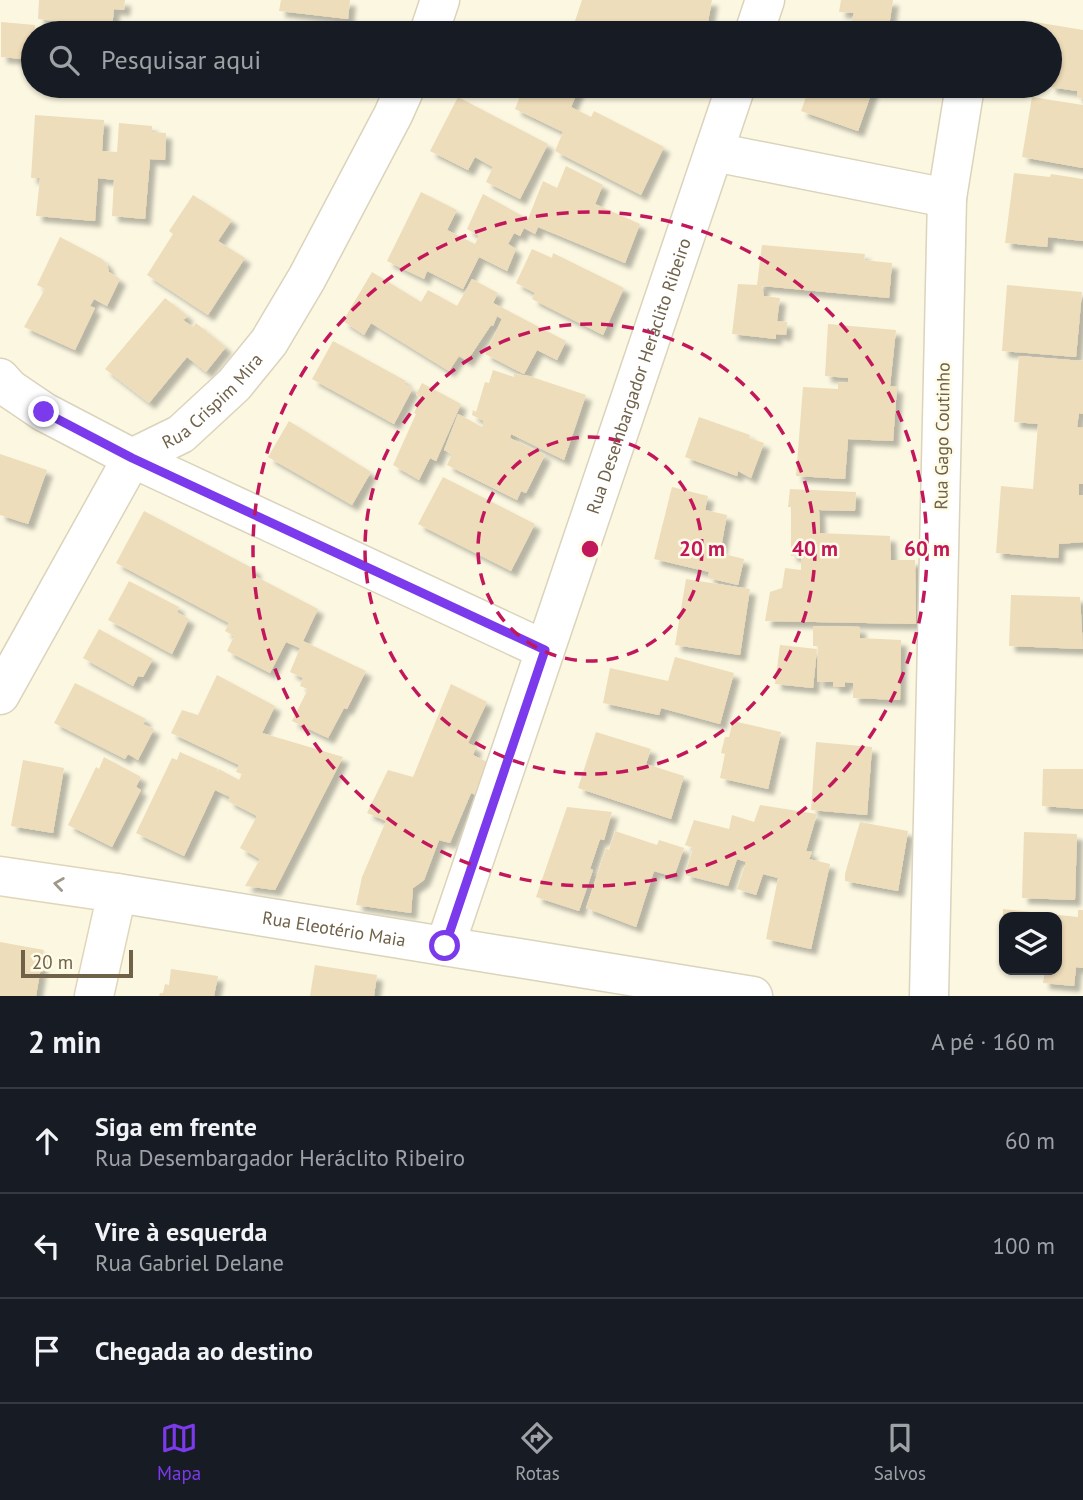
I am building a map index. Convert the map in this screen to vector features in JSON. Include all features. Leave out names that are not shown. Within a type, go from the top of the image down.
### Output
[{"type":"street","points":[[433,21],[440,0]]},
{"type":"street","points":[[758,21],[765,0]]},
{"type":"street","name":"Rua Crispim Mira","points":[[132,458],[181,434],[234,384],[269,342],[326,241],[401,98]]},
{"type":"street","name":"Rua Desembargador Heráclito Ribeiro","points":[[445,946],[732,98]]},
{"type":"street","name":"Rua Gago Coutinho","points":[[929,996],[947,198],[963,98]]},
{"type":"street","points":[[714,152],[947,198]]},
{"type":"street","points":[[0,378],[10,389],[44,412],[132,458],[545,650]]},
{"type":"street","points":[[0,695],[132,458]]},
{"type":"street","name":"Rua Eleotério Maia","points":[[0,876],[753,996]]},
{"type":"street","points":[[94,996],[117,893]]},
{"type":"building","points":[[39,0],[125,0],[124,10],[114,9],[113,21],[38,19]]},
{"type":"building","points":[[281,0],[350,0],[348,19],[279,11]]},
{"type":"building","points":[[582,0],[712,0],[708,21],[575,21]]},
{"type":"building","points":[[841,0],[893,0],[890,21],[852,21],[854,13],[839,12]]},
{"type":"building","points":[[1,22],[21,24],[21,59],[1,57]]},
{"type":"building","points":[[1062,26],[1083,30],[1083,99],[1077,97],[1077,91],[1062,89]]},
{"type":"building","points":[[457,98],[548,144],[520,199],[486,182],[493,167],[475,157],[468,170],[430,151]]},
{"type":"building","points":[[519,98],[575,98],[571,107],[591,117],[594,111],[664,147],[641,195],[555,151],[563,132],[515,109]]},
{"type":"building","points":[[806,98],[870,98],[858,131],[801,111]]},
{"type":"building","points":[[1032,98],[1083,105],[1083,168],[1022,157]]},
{"type":"building","points":[[35,115],[104,120],[102,151],[117,152],[119,123],[152,126],[152,132],[166,133],[165,160],[150,159],[145,219],[112,216],[114,180],[98,178],[95,221],[36,216],[40,178],[31,178]]},
{"type":"building","points":[[566,166],[603,185],[595,204],[640,224],[625,263],[538,227],[535,234],[524,228],[520,236],[514,233],[508,244],[516,249],[507,271],[479,257],[463,289],[427,271],[424,279],[387,261],[421,192],[457,210],[447,230],[475,244],[479,236],[467,229],[483,194],[528,219],[543,181],[557,188]]},
{"type":"building","points":[[1014,173],[1050,177],[1051,174],[1083,179],[1083,241],[1048,237],[1047,247],[1005,243]]},
{"type":"building","points":[[193,195],[232,220],[218,241],[245,258],[208,315],[147,275],[173,234],[169,231]]},
{"type":"building","points":[[60,237],[102,259],[109,272],[120,279],[107,306],[94,299],[90,306],[95,308],[75,350],[24,327],[45,289],[37,285]]},
{"type":"building","points":[[762,245],[865,254],[864,260],[892,263],[889,298],[762,286],[764,296],[780,298],[777,321],[787,322],[786,335],[776,334],[776,339],[732,334],[738,284],[757,285]]},
{"type":"building","points":[[532,249],[552,258],[553,253],[624,288],[603,335],[532,299],[535,293],[516,283]]},
{"type":"building","points":[[372,272],[421,302],[428,290],[457,306],[472,279],[498,293],[493,303],[566,341],[557,360],[537,350],[524,374],[485,354],[502,319],[497,316],[493,326],[491,325],[467,361],[459,356],[449,371],[371,323],[364,335],[343,321]]},
{"type":"building","points":[[1007,285],[1082,292],[1076,357],[1002,351]]},
{"type":"building","points":[[165,298],[188,316],[183,320],[193,327],[196,323],[226,347],[206,372],[187,357],[149,403],[105,369]]},
{"type":"building","points":[[828,324],[896,330],[890,386],[897,387],[893,441],[848,439],[845,479],[796,476],[803,387],[838,389],[838,382],[848,383],[848,378],[825,376]]},
{"type":"building","points":[[333,341],[406,381],[404,384],[413,388],[394,424],[312,379]]},
{"type":"building","points":[[1019,356],[1083,361],[1083,414],[1079,413],[1077,427],[1083,428],[1083,484],[1079,484],[1079,495],[1083,495],[1083,542],[1059,544],[1058,558],[996,553],[1001,486],[1033,489],[1038,424],[1014,422]]},
{"type":"building","points":[[493,370],[514,377],[514,374],[529,376],[586,395],[564,460],[511,434],[510,438],[545,455],[526,493],[521,491],[517,500],[447,465],[452,454],[444,450],[458,414],[482,427],[484,421],[472,415],[473,410],[476,412],[485,382],[489,383]]},
{"type":"building","points":[[422,383],[461,404],[436,461],[430,458],[419,480],[393,465],[416,414],[414,413],[421,398],[416,395]]},
{"type":"building","points":[[699,417],[750,435],[749,438],[764,443],[751,478],[738,471],[737,476],[685,457]]},
{"type":"building","points":[[289,421],[371,472],[352,505],[268,457]]},
{"type":"building","points":[[0,454],[47,470],[28,524],[0,515]]},
{"type":"building","points":[[443,477],[535,524],[511,571],[418,524]]},
{"type":"building","points":[[672,487],[708,496],[705,510],[727,515],[720,553],[744,559],[738,585],[708,578],[709,572],[654,559]]},
{"type":"building","points":[[790,489],[856,492],[855,511],[819,510],[820,533],[890,536],[891,560],[915,560],[916,624],[765,621],[770,592],[782,588],[785,568],[801,570],[801,555],[791,556],[791,507],[788,507]]},
{"type":"building","points":[[144,511],[256,570],[253,575],[318,609],[303,641],[366,671],[347,709],[344,708],[328,738],[292,721],[308,689],[300,686],[303,678],[290,672],[300,648],[286,642],[270,673],[227,651],[234,636],[225,631],[229,623],[116,563]]},
{"type":"building","points":[[686,579],[750,589],[740,655],[675,645]]},
{"type":"building","points":[[129,581],[179,607],[177,612],[189,619],[172,654],[108,620]]},
{"type":"building","points":[[1011,595],[1080,597],[1083,649],[1009,646]]},
{"type":"building","points":[[813,626],[860,627],[860,638],[901,640],[900,700],[853,698],[853,683],[845,682],[845,687],[833,687],[833,682],[817,682],[818,646],[813,646]]},
{"type":"building","points":[[99,629],[153,659],[143,677],[138,676],[133,686],[83,658]]},
{"type":"building","points":[[780,645],[817,649],[813,688],[775,684]]},
{"type":"building","points":[[675,657],[734,673],[720,724],[661,708],[659,715],[603,703],[610,668],[668,681]]},
{"type":"building","points":[[217,675],[275,706],[262,733],[343,757],[275,890],[245,886],[260,859],[240,848],[257,816],[228,801],[230,797],[215,790],[184,856],[136,833],[172,758],[177,760],[180,752],[218,769],[215,776],[219,769],[239,780],[242,774],[236,772],[239,765],[171,733],[182,710],[198,715]]},
{"type":"building","points":[[75,683],[146,719],[143,724],[154,729],[138,760],[128,754],[125,759],[54,723]]},
{"type":"building","points":[[451,684],[487,702],[468,743],[476,747],[473,755],[487,762],[476,795],[471,793],[450,843],[439,840],[424,880],[413,888],[411,913],[356,905],[362,877],[386,821],[367,813],[388,770],[413,777]]},
{"type":"building","points":[[733,721],[781,732],[768,789],[720,778],[725,754],[721,753]]},
{"type":"building","points":[[596,732],[651,749],[646,764],[684,776],[671,819],[578,788]]},
{"type":"building","points":[[816,742],[872,747],[867,815],[811,810]]},
{"type":"building","points":[[104,757],[141,777],[136,787],[141,790],[112,847],[68,825],[96,767],[99,769]]},
{"type":"building","points":[[23,760],[64,768],[53,833],[11,826]]},
{"type":"building","points":[[1043,769],[1083,769],[1083,809],[1042,806]]},
{"type":"building","points":[[760,805],[817,814],[806,851],[812,852],[809,859],[830,864],[811,949],[766,939],[778,878],[763,874],[756,895],[737,889],[746,862],[737,859],[728,886],[685,875],[693,848],[685,845],[694,820],[729,829],[732,815],[754,822]]},
{"type":"building","points":[[567,807],[612,812],[604,840],[600,839],[590,869],[593,870],[579,911],[536,897]]},
{"type":"building","points":[[860,822],[908,831],[898,891],[845,881]]},
{"type":"building","points":[[615,831],[657,845],[659,840],[684,848],[674,877],[654,871],[636,927],[586,908],[606,848],[609,850]]},
{"type":"building","points":[[1024,832],[1077,834],[1075,900],[1022,898]]},
{"type":"building","points":[[1003,909],[1031,912],[1003,912]]},
{"type":"building","points":[[1078,910],[1083,910],[1083,968],[1076,967],[1074,986],[1043,983],[1044,975],[1062,975],[1062,915],[1078,917]]},
{"type":"building","points":[[0,942],[44,950],[36,996],[0,996]]},
{"type":"building","points":[[315,965],[377,975],[374,996],[310,996]]},
{"type":"building","points":[[171,969],[218,976],[214,996],[159,996],[163,993],[165,984],[169,985]]},
{"type":"route","points":[[44,412],[132,458],[545,650],[445,946]]}]
